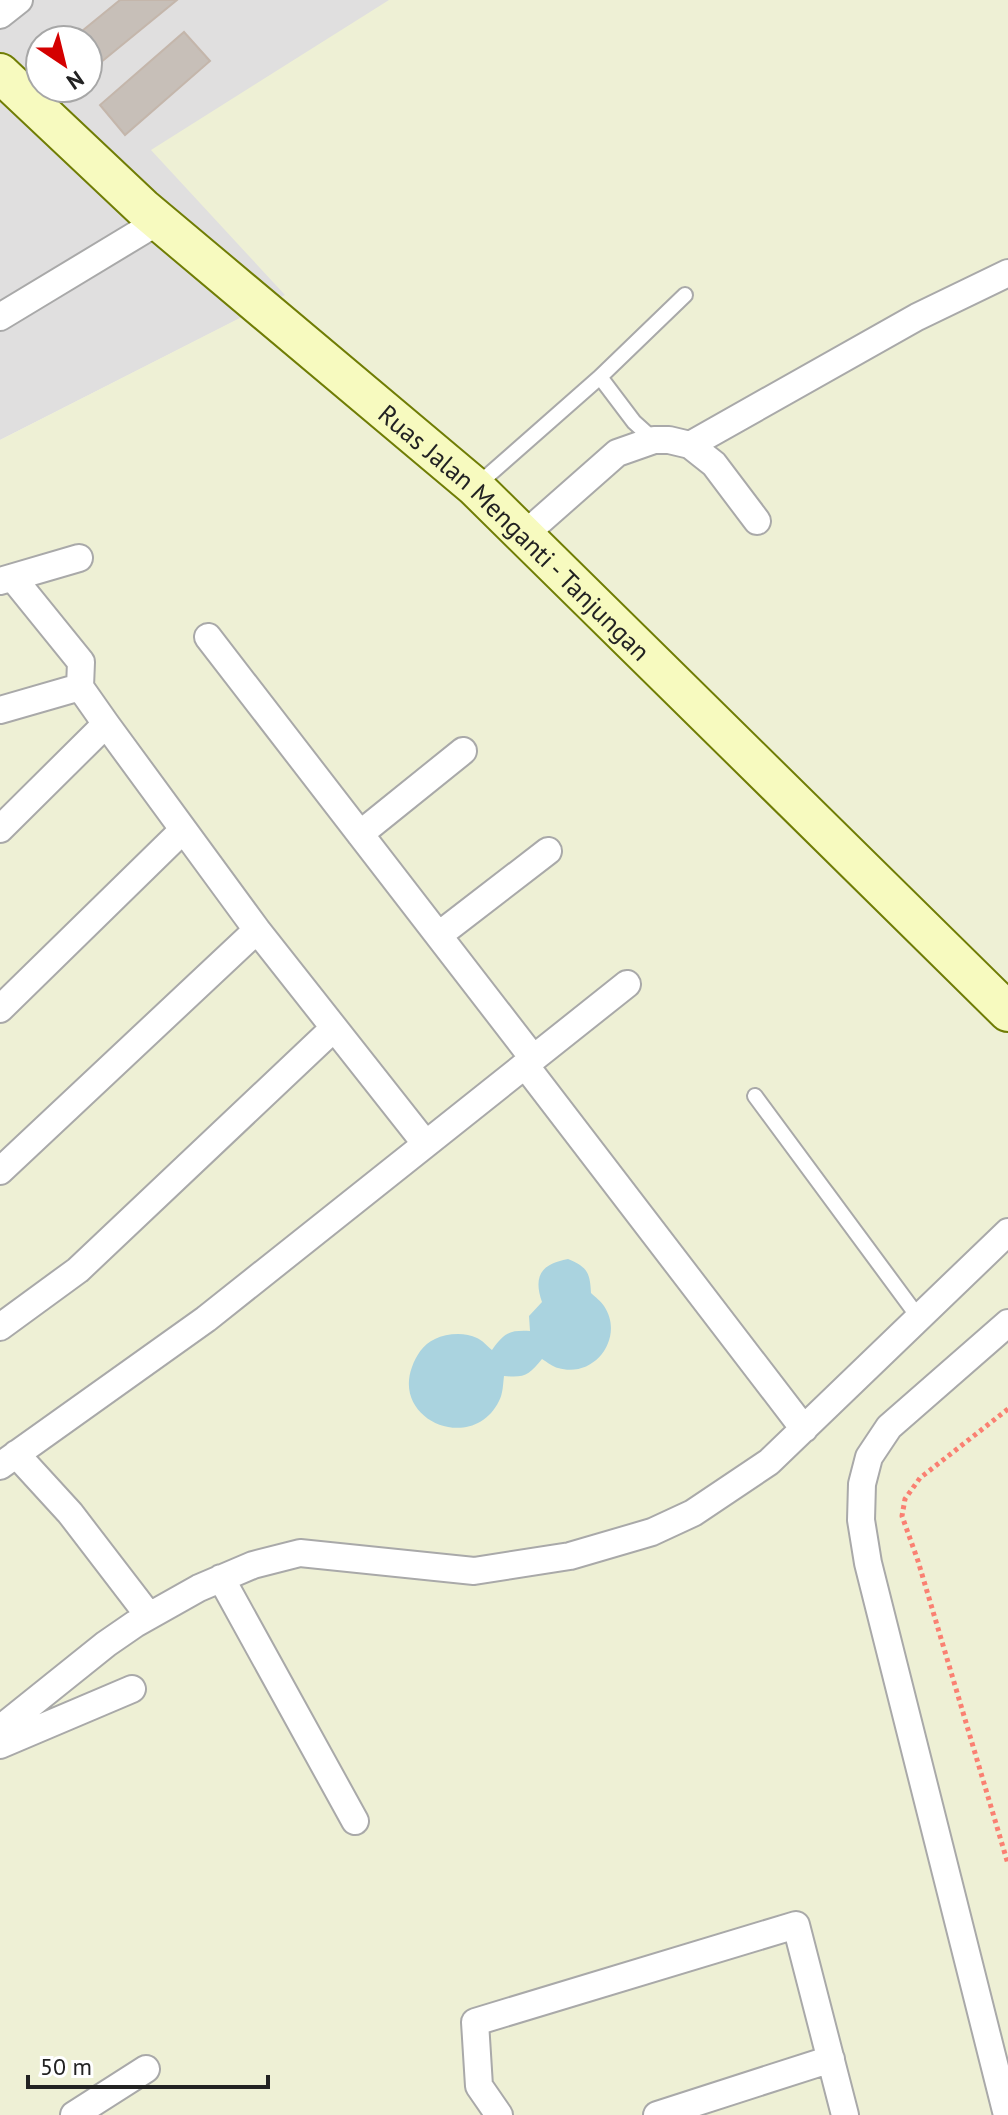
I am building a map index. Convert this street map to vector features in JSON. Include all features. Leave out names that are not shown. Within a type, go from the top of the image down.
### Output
[{"type":"main road","name":"Ruas Jalan Menganti - Tanjungan","points":[[0,73],[159,221],[475,487],[1008,1012]]},
{"type":"street","points":[[0,15],[19,0]]},
{"type":"street","points":[[0,317],[159,221]]},
{"type":"street","points":[[690,445],[917,317],[1008,273]]},
{"type":"street","points":[[524,535],[617,453],[654,440],[690,445],[714,464],[757,521]]},
{"type":"street","points":[[79,558],[6,579],[81,662],[80,687],[106,724],[257,930],[425,1143]]},
{"type":"street","points":[[208,637],[439,935],[529,1061],[804,1429]]},
{"type":"street","points":[[0,710],[80,687]]},
{"type":"street","points":[[0,829],[106,724]]},
{"type":"street","points":[[360,834],[463,751]]},
{"type":"street","points":[[0,1009],[183,830]]},
{"type":"street","points":[[439,935],[548,851]]},
{"type":"street","points":[[0,1171],[257,930]]},
{"type":"street","points":[[142,1620],[70,1513],[8,1460],[206,1319],[627,984]]},
{"type":"street","points":[[0,1327],[78,1270],[334,1028]]},
{"type":"street","points":[[0,1729],[106,1644],[142,1620],[199,1588],[253,1565],[300,1553],[474,1571],[570,1556],[652,1532],[693,1513],[769,1462],[1008,1232]]},
{"type":"street","points":[[1007,2115],[868,1563],[861,1520],[862,1484],[869,1457],[889,1427],[1008,1323]]},
{"type":"street","points":[[221,1578],[355,1821]]},
{"type":"street","points":[[0,1745],[132,1689]]},
{"type":"street","points":[[499,2115],[479,2086],[475,2022],[796,1925],[845,2115]]},
{"type":"street","points":[[657,2115],[831,2059]]},
{"type":"street","points":[[74,2115],[146,2069]]},
{"type":"lane","points":[[475,487],[600,377],[685,295]]},
{"type":"lane","points":[[600,377],[634,422],[654,440]]},
{"type":"lane","points":[[755,1096],[919,1318]]},
{"type":"path","points":[[1008,1409],[920,1478],[905,1499],[902,1516],[1008,1864]]},
{"type":"shaded area","points":[[0,0],[389,0],[286,295],[0,440]]},
{"type":"green space","points":[[389,0],[1008,0],[1008,2115],[0,2115],[0,440],[285,295],[151,150]]},
{"type":"water","points":[[568,1259],[586,1271],[591,1293],[603,1304],[610,1318],[611,1330],[603,1353],[584,1367],[571,1370],[558,1368],[542,1359],[526,1374],[504,1376],[499,1401],[487,1417],[472,1426],[455,1428],[438,1424],[424,1415],[414,1403],[409,1386],[412,1367],[424,1347],[440,1337],[462,1334],[479,1339],[492,1350],[508,1334],[530,1331],[529,1316],[542,1302],[539,1278],[551,1264]]},
{"type":"building","points":[[120,0],[177,0],[104,60],[104,24],[91,24]]},
{"type":"building","points":[[184,32],[210,61],[125,135],[100,105]]}]
